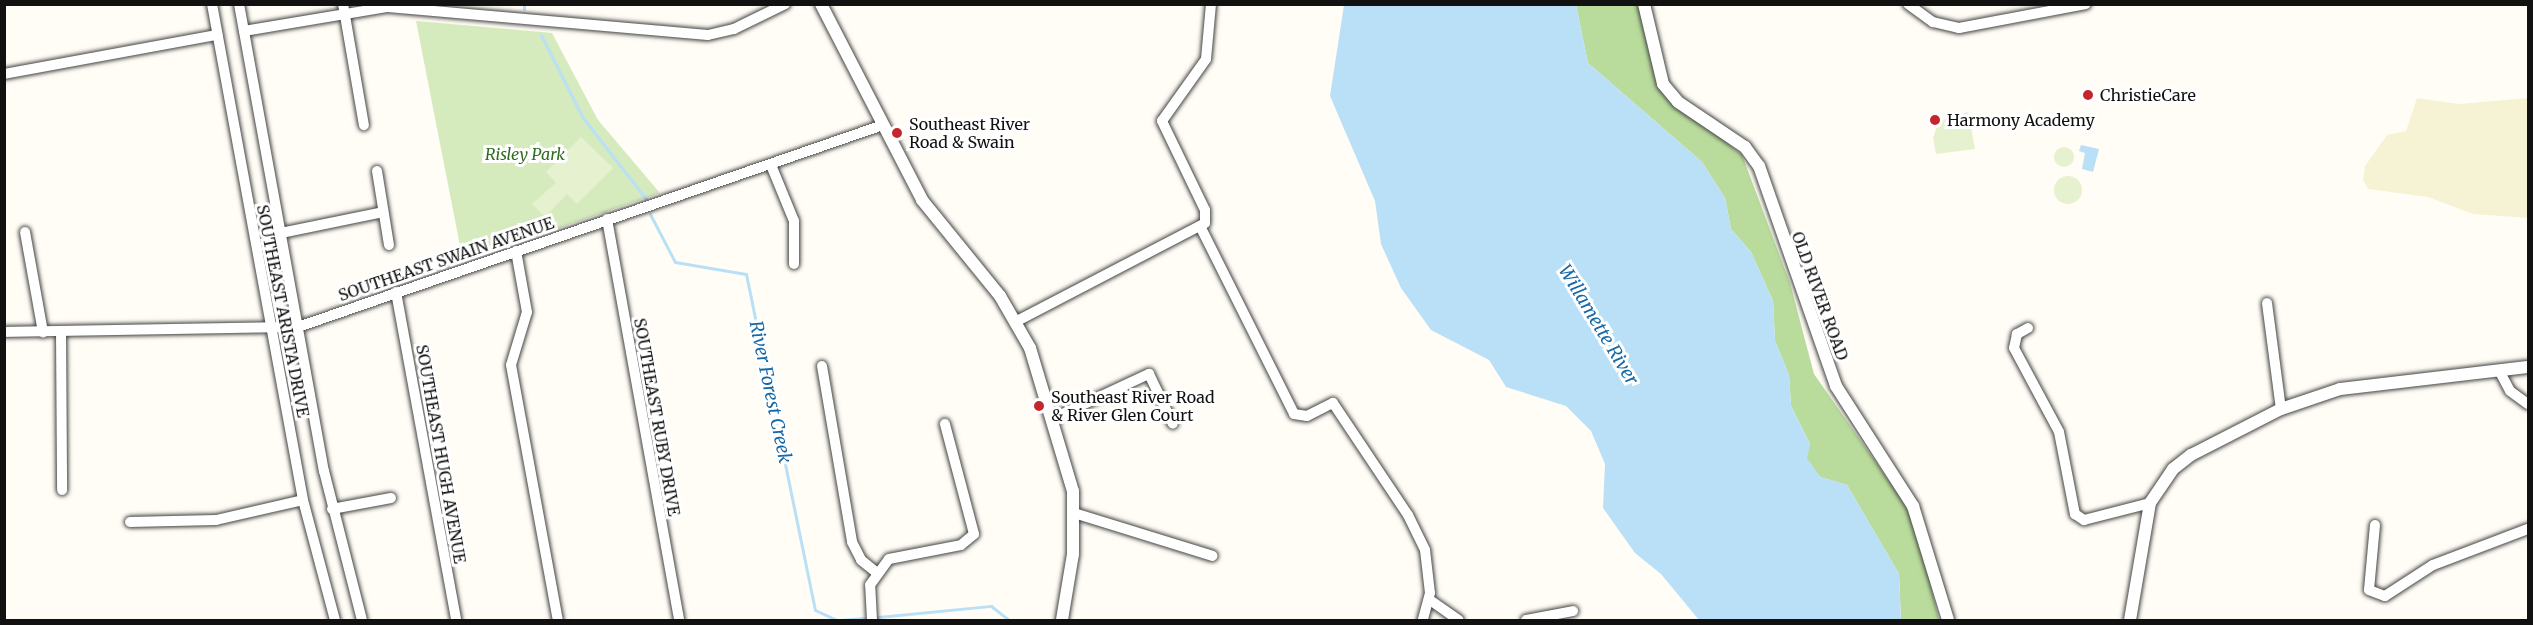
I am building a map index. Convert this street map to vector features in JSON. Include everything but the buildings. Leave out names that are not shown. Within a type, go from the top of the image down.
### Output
[{"type":"street","name":"SOUTHEAST ARISTA DRIVE","points":[[212,4],[303,500],[334,621]]},
{"type":"street","name":"SOUTHEAST ARISTA DRIVE","points":[[239,4],[332,510],[362,621]]},
{"type":"street","points":[[244,31],[343,8],[416,8],[708,35],[734,29],[785,4]]},
{"type":"street","points":[[821,4],[922,200],[1017,321],[1054,418],[1074,513],[1062,621]]},
{"type":"street","points":[[1211,4],[1206,59],[1162,121],[1205,210],[1201,228],[1294,414],[1307,416],[1334,403],[1408,515],[1425,550],[1430,600],[1423,621]]},
{"type":"street","name":"OLD RIVER ROAD","points":[[1644,4],[1658,73],[1671,96],[1756,160],[1836,386],[1913,506],[1948,621]]},
{"type":"street","points":[[1908,4],[1933,22],[1959,28],[2086,4]]},
{"type":"street","points":[[343,8],[364,125]]},
{"type":"street","points":[[4,74],[217,35]]},
{"type":"street","name":"SOUTHEAST SWAIN AVENUE","points":[[4,332],[271,330],[298,327],[883,125]]},
{"type":"street","points":[[771,165],[794,221],[794,264]]},
{"type":"street","points":[[377,171],[389,245]]},
{"type":"street","points":[[281,233],[383,212]]},
{"type":"street","name":"SOUTHEAST RUBY DRIVE","points":[[607,219],[679,621]]},
{"type":"street","points":[[1017,321],[1201,228]]},
{"type":"street","points":[[25,231],[43,332]]},
{"type":"street","points":[[516,251],[527,312],[511,364],[558,621]]},
{"type":"street","name":"SOUTHEAST HUGH AVENUE","points":[[396,292],[456,621]]},
{"type":"street","points":[[2267,303],[2281,409]]},
{"type":"street","points":[[2028,328],[2017,334],[2014,348],[2060,432],[2075,514],[2084,520],[2150,503]]},
{"type":"street","points":[[61,332],[62,490]]},
{"type":"street","points":[[822,366],[852,542],[861,560],[877,573]]},
{"type":"street","points":[[2130,621],[2150,503],[2182,461],[2281,409],[2371,383],[2502,374],[2529,367]]},
{"type":"street","points":[[1054,418],[1149,374],[1173,424]]},
{"type":"street","points":[[2502,374],[2510,391],[2529,404]]},
{"type":"street","points":[[872,621],[869,593],[877,573],[903,553],[970,542],[973,524],[945,424]]},
{"type":"street","points":[[332,510],[391,498]]},
{"type":"street","points":[[130,522],[216,520],[303,500]]},
{"type":"street","points":[[1074,513],[1213,556]]},
{"type":"street","points":[[2376,525],[2368,590],[2385,596],[2433,565],[2529,529]]},
{"type":"street","points":[[1430,600],[1459,621]]},
{"type":"street","points":[[1528,620],[1573,611]]},
{"type":"shaded area","points":[[2417,98],[2459,104],[2528,98],[2528,218],[2473,214],[2428,197],[2368,189],[2363,180],[2365,166],[2387,135],[2406,131]]},
{"type":"green space","points":[[1576,5],[1640,5],[1661,89],[1742,155],[1790,283],[1814,374],[1903,501],[1918,533],[1939,620],[1901,620],[1899,574],[1847,485],[1820,477],[1806,458],[1810,444],[1791,406],[1789,375],[1775,341],[1773,301],[1751,252],[1731,229],[1725,198],[1702,162],[1588,63]]},
{"type":"green space","name":"Risley Park","points":[[416,21],[552,33],[598,120],[660,193],[463,261]]},
{"type":"green space","points":[[1968,112],[1975,149],[1936,154],[1933,138],[1939,121]]},
{"type":"green space","points":[[581,137],[613,168],[577,204],[567,194],[545,217],[532,204],[556,183],[546,172]]},
{"type":"green space","points":[[2064,147],[2071,150],[2074,157],[2071,164],[2064,167],[2057,164],[2054,157],[2057,150]]},
{"type":"green space","points":[[2068,176],[2078,180],[2082,190],[2078,200],[2068,204],[2058,200],[2054,190],[2058,180]]},
{"type":"water","name":"Willamette River","points":[[1344,5],[1576,5],[1588,63],[1702,162],[1725,198],[1731,229],[1751,252],[1773,301],[1775,341],[1789,375],[1791,406],[1810,444],[1807,458],[1820,477],[1847,485],[1899,574],[1901,620],[1699,620],[1661,574],[1635,553],[1603,508],[1605,464],[1591,431],[1566,406],[1506,387],[1489,360],[1431,330],[1401,288],[1381,244],[1375,201],[1330,96]]},
{"type":"water","points":[[2081,145],[2099,149],[2093,172],[2082,169],[2085,153],[2079,151]]},
{"type":"waterway","name":"River Forest Creek","points":[[524,4],[524,9]]},
{"type":"waterway","name":"River Forest Creek","points":[[541,35],[583,118],[646,199]]},
{"type":"waterway","name":"River Forest Creek","points":[[650,214],[675,262],[746,274],[815,610],[836,620]]},
{"type":"waterway","name":"River Forest Creek","points":[[878,617],[991,606],[1009,620]]},
{"type":"waterway","name":"River Forest Creek","points":[[840,620],[864,618]]},
{"type":"place","name":"ChristieCare","points":[[2088,95]]},
{"type":"place","name":"Harmony Academy","points":[[1935,120]]},
{"type":"place","name":"Southeast River Road & Swain","points":[[897,133]]},
{"type":"place","name":"Southeast River Road & River Glen Court","points":[[1039,406]]}]
